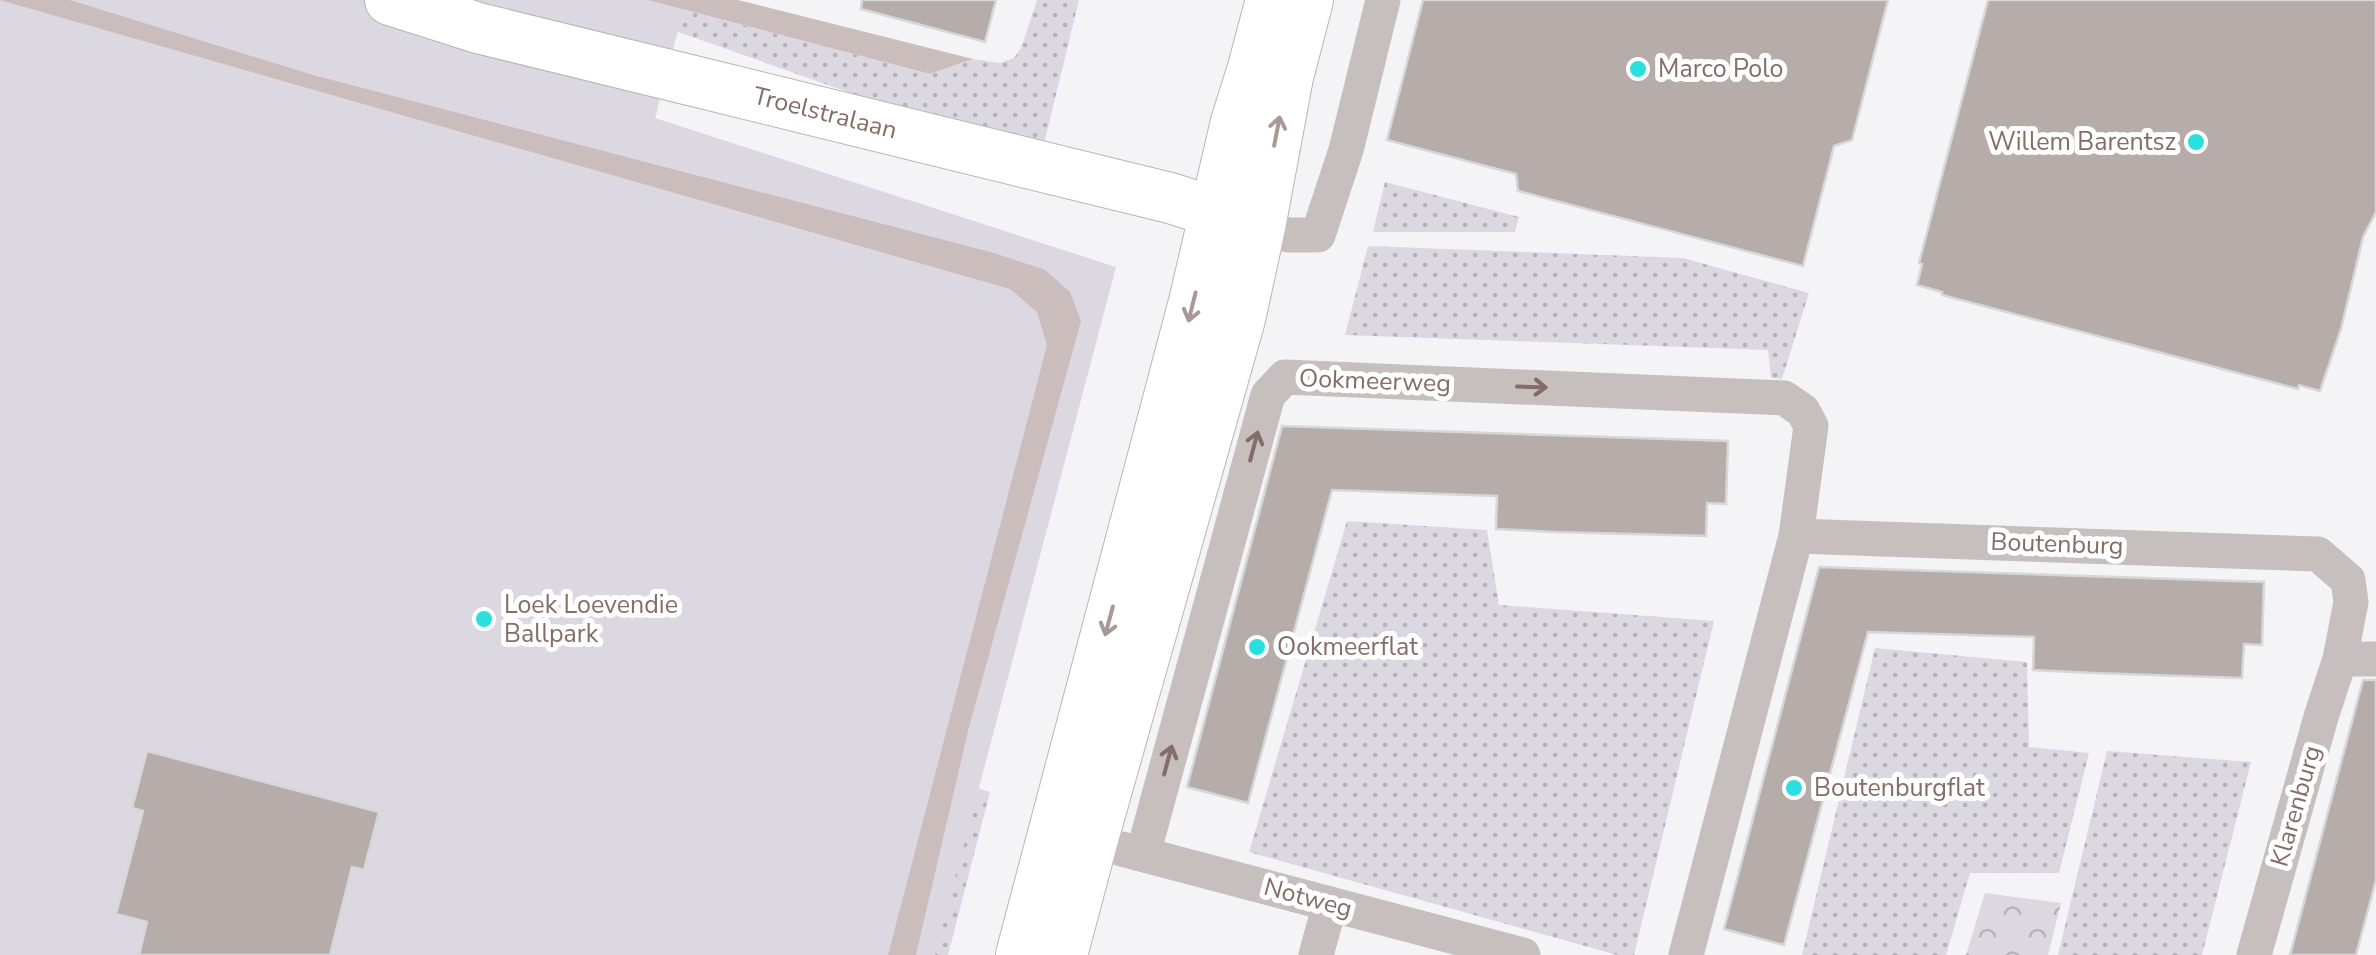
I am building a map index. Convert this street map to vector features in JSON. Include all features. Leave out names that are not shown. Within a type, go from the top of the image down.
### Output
[{"type":"main road","name":"Troelstralaan","points":[[390,0],[478,28],[1156,194],[1260,227]]},
{"type":"main road","points":[[1022,955],[1270,0]]},
{"type":"main road","points":[[1062,955],[1237,330],[1288,77],[1308,0]]},
{"type":"street","points":[[1260,227],[1288,235],[1318,236],[1346,150],[1383,0]]},
{"type":"street","name":"Ookmeerweg","points":[[1142,854],[1268,395],[1286,377],[1784,398],[1803,411],[1811,426],[1796,536]]},
{"type":"street","points":[[1686,955],[1796,536]]},
{"type":"street","name":"Boutenburg","points":[[1796,536],[2318,554]]},
{"type":"street","name":"Klarenburg","points":[[2254,955],[2340,659],[2351,602],[2348,580],[2318,554]]},
{"type":"street","points":[[2340,659],[2376,659]]},
{"type":"street","name":"Notweg","points":[[1092,842],[1524,955]]},
{"type":"street","points":[[1316,955],[1330,904]]},
{"type":"green space","name":"Loek Loevendie Ballpark","points":[[0,0],[686,0],[655,118],[1116,267],[935,955],[0,955]]},
{"type":"green space","points":[[648,0],[930,74],[973,59],[1000,63],[1014,58],[1037,0],[1079,0],[1043,148],[930,121],[596,3]]},
{"type":"green space","points":[[1385,182],[1519,217],[1515,232],[1373,232]]},
{"type":"green space","points":[[1368,246],[1683,258],[1809,293],[1782,379],[1771,378],[1768,350],[1345,335]]},
{"type":"green space","points":[[1347,521],[1487,530],[1499,605],[1714,621],[1634,955],[1617,955],[1249,852]]},
{"type":"green space","points":[[1875,648],[2027,662],[2029,747],[2089,753],[2059,873],[1970,873],[1946,955],[1802,955]]},
{"type":"green space","points":[[2107,751],[2251,762],[2202,955],[2058,955]]},
{"type":"green space","points":[[957,782],[990,792],[948,955],[916,955]]},
{"type":"green space","points":[[1985,893],[2061,903],[2048,955],[1966,955]]},
{"type":"shaded area","points":[[0,0],[70,0],[313,75],[994,253],[1045,270],[1070,292],[1081,321],[968,731],[916,955],[888,955],[1047,345],[1037,312],[1010,289]]},
{"type":"shaded area","points":[[648,0],[738,0],[973,59],[930,74]]},
{"type":"building","points":[[862,0],[996,0],[985,42],[861,9]]},
{"type":"building","name":"Marco Polo","points":[[1423,0],[1888,0],[1852,140],[1834,146],[1803,266],[1518,191],[1516,174],[1387,140]]},
{"type":"building","points":[[1988,0],[2376,0],[2376,212],[2363,237],[2341,329],[2320,391],[2299,385],[2298,389],[1942,295],[1917,285],[1922,264],[1919,263]]},
{"type":"building","name":"Ookmeerflat","points":[[1282,426],[1728,441],[1726,504],[1707,503],[1706,536],[1556,532],[1496,529],[1497,496],[1332,490],[1248,803],[1187,787]]},
{"type":"building","name":"Boutenburgflat","points":[[1819,567],[2264,582],[2262,645],[2244,644],[2242,678],[2033,670],[2034,637],[1868,632],[1784,945],[1724,929]]},
{"type":"building","points":[[2363,680],[2376,680],[2376,880],[2356,955],[2290,955]]},
{"type":"building","points":[[147,751],[379,812],[364,870],[352,867],[330,955],[139,955],[147,922],[116,914],[143,811],[132,808]]},
{"type":"place","name":"Marco Polo","points":[[1638,69]]},
{"type":"place","name":"Willem Barentsz","points":[[2196,142]]},
{"type":"place","name":"Loek Loevendie Ballpark","points":[[484,619]]},
{"type":"place","name":"Ookmeerflat","points":[[1257,647]]},
{"type":"place","name":"Boutenburgflat","points":[[1794,788]]}]
